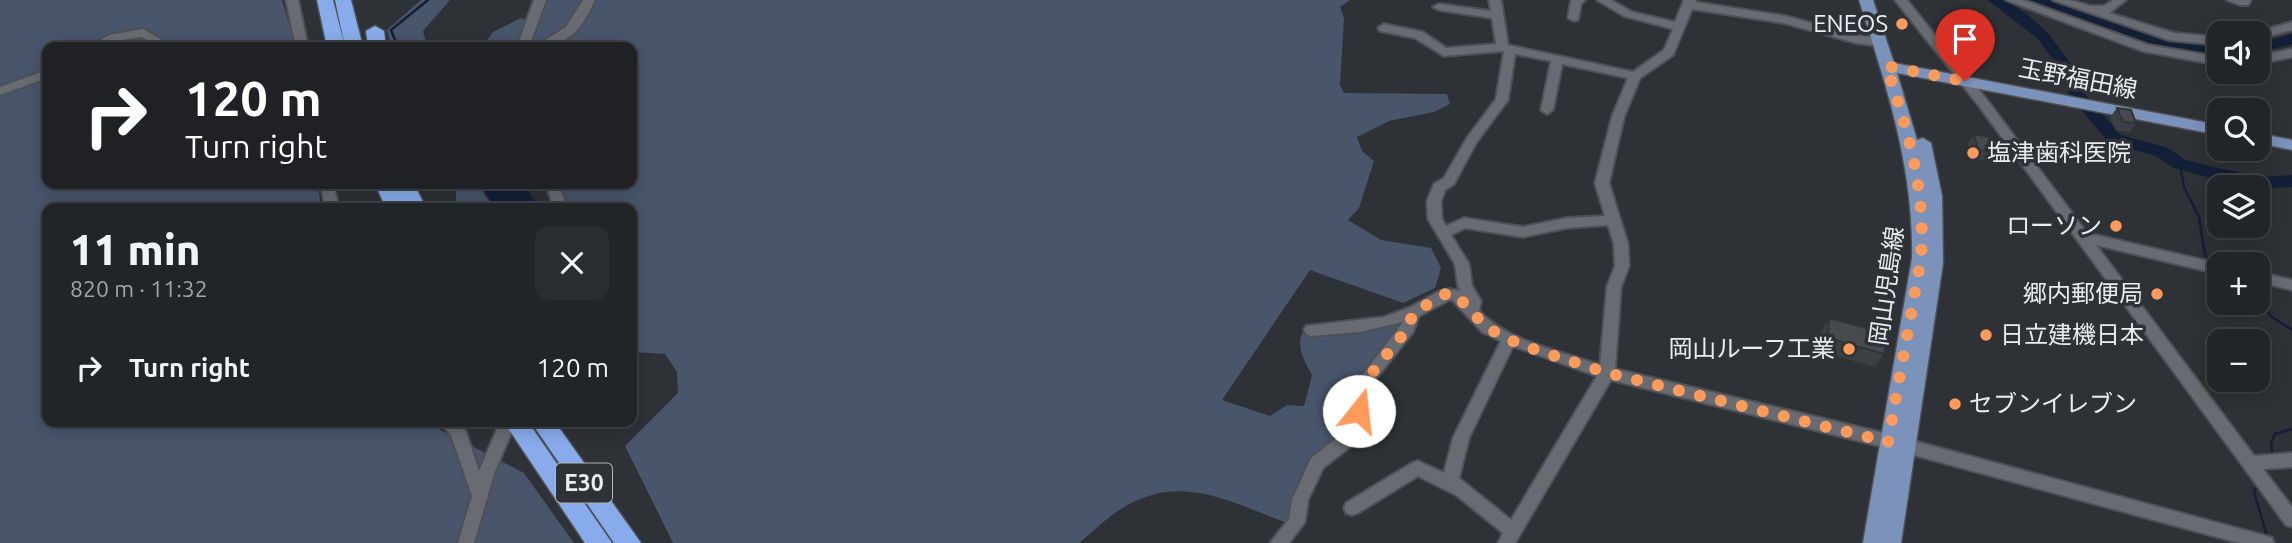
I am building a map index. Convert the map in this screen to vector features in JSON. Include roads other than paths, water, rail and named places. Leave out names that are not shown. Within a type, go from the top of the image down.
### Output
[{"type":"highway","points":[[323,0],[335,42]]},
{"type":"highway","points":[[343,0],[353,42]]},
{"type":"highway","name":"E30","points":[[518,427],[599,543]]},
{"type":"highway","name":"E30","points":[[546,427],[628,543]]},
{"type":"main road","name":"岡山児島線","points":[[1866,0],[1879,24],[1892,67],[1930,168],[1929,233],[1897,444],[1888,542]]},
{"type":"main road","name":"岡山児島線","points":[[1877,0],[1879,42],[1892,67]]},
{"type":"main road","name":"玉野福田線","points":[[1892,67],[2207,128]]},
{"type":"main road","points":[[2270,140],[2292,145]]},
{"type":"street","points":[[292,0],[301,42]]},
{"type":"street","points":[[525,42],[540,0]]},
{"type":"street","points":[[552,42],[579,25],[589,0]]},
{"type":"street","points":[[1472,312],[1474,301],[1465,286],[1462,264],[1435,219],[1433,201],[1439,187],[1449,181],[1471,141],[1502,100],[1506,49],[1496,15],[1495,0]]},
{"type":"street","points":[[1574,18],[1575,2],[1579,0]]},
{"type":"street","points":[[1601,0],[1628,14],[1680,27]]},
{"type":"street","points":[[1901,0],[2084,237],[2292,520]]},
{"type":"street","points":[[2012,0],[2146,48],[2207,60]]},
{"type":"street","points":[[2067,1],[2106,10],[2120,0]]},
{"type":"street","points":[[2233,0],[2244,3],[2245,0]]},
{"type":"street","points":[[2067,1],[2174,37],[2207,40]]},
{"type":"street","points":[[1352,508],[1418,468],[1458,488],[1489,508],[1510,537],[1608,373],[1614,287],[1622,266],[1621,244],[1602,183],[1604,166],[1618,117],[1636,76],[1669,52],[1689,2],[1785,20],[1879,42]]},
{"type":"street","points":[[1439,7],[1452,5],[1496,15]]},
{"type":"street","points":[[2270,32],[2292,26]]},
{"type":"street","points":[[1384,28],[1419,35],[1444,52],[1506,49],[1636,76]]},
{"type":"street","points":[[105,42],[143,33],[159,42]]},
{"type":"street","points":[[2270,58],[2292,53]]},
{"type":"street","points":[[1547,110],[1557,60]]},
{"type":"street","points":[[0,91],[42,76]]},
{"type":"street","points":[[1443,233],[1464,223],[1523,232],[1567,223],[1613,220]]},
{"type":"street","points":[[2084,237],[2207,266]]},
{"type":"street","points":[[2270,280],[2292,285]]},
{"type":"street","points":[[1311,330],[1370,327],[1413,313],[1447,293],[1456,295],[1487,328],[1509,339],[1608,373],[1897,444],[2265,543]]},
{"type":"street","points":[[1278,543],[1297,522],[1300,500],[1317,463],[1353,435],[1368,378],[1408,328],[1413,313]]},
{"type":"street","points":[[1458,488],[1450,480],[1461,438],[1509,339]]},
{"type":"street","points":[[452,427],[457,432],[479,495]]},
{"type":"street","points":[[466,543],[487,471],[506,427]]},
{"type":"street","points":[[2250,463],[2280,461]]},
{"type":"waterway","points":[[396,42],[391,30],[428,0]]},
{"type":"waterway","points":[[1995,0],[2023,18],[2043,36],[2066,67],[2076,94],[2115,139],[2162,152],[2180,164],[2218,174],[2264,183],[2292,181]]},
{"type":"waterway","points":[[2036,0],[2157,41],[2207,49]]},
{"type":"waterway","points":[[2270,45],[2292,39]]},
{"type":"waterway","points":[[2180,164],[2184,187],[2199,217],[2207,257]]},
{"type":"waterway","points":[[2270,315],[2292,330]]},
{"type":"waterway","points":[[2273,458],[2271,443],[2275,434],[2292,429]]},
{"type":"waterway","points":[[2257,486],[2254,492],[2269,543]]},
{"type":"place","name":"ENEOS","points":[[1902,24]]},
{"type":"place","name":"塩津歯科医院","points":[[1973,153]]},
{"type":"place","name":"ローソン","points":[[2116,226]]},
{"type":"place","name":"郷内郵便局","points":[[2157,294]]},
{"type":"place","name":"日立建機日本","points":[[1986,335]]},
{"type":"place","name":"岡山ルーフ工業","points":[[1849,349]]},
{"type":"place","name":"セブンイレブン","points":[[1955,404]]}]
